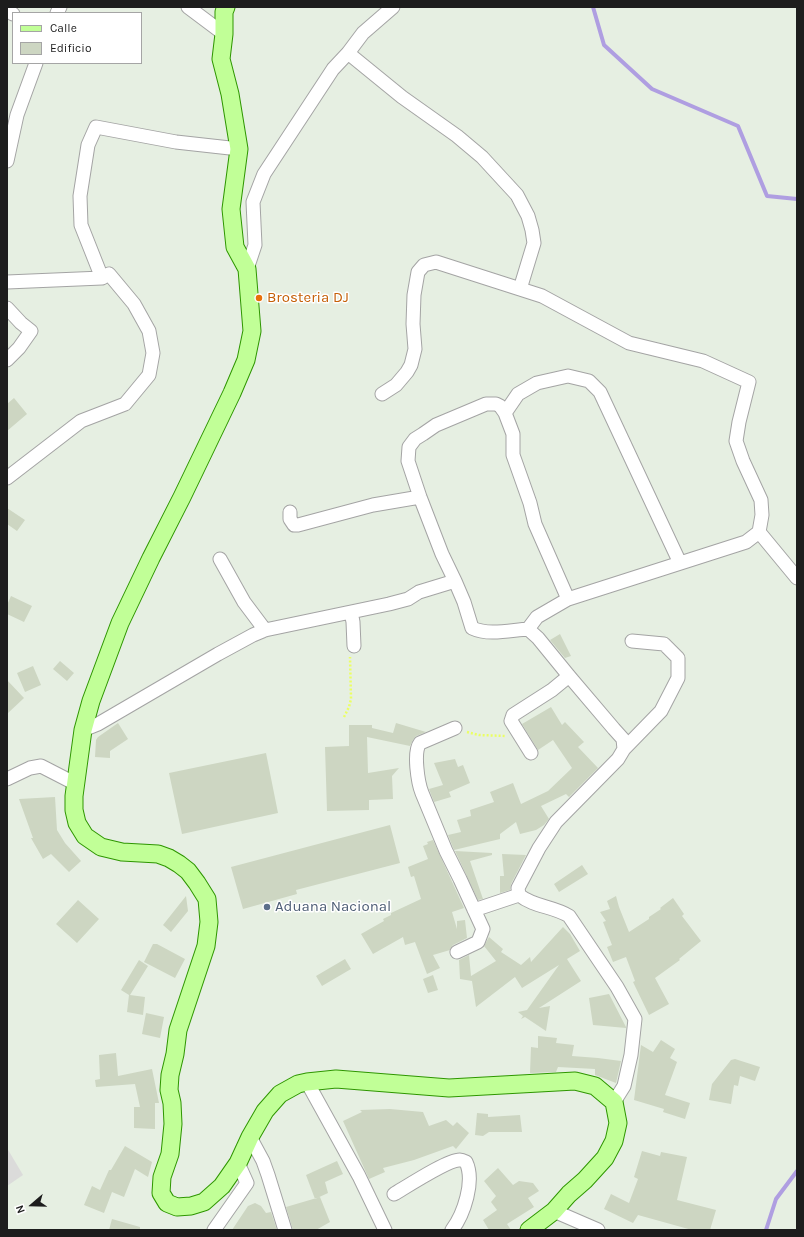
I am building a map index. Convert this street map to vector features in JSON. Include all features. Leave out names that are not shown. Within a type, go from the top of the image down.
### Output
[{"type":"main road","points":[[226,7],[224,12],[224,34],[221,59],[230,94],[239,149],[231,209],[235,247],[247,269],[252,331],[246,360],[232,393],[120,623],[91,701],[84,730],[76,784],[74,810],[77,823],[85,836],[101,847],[122,852],[158,854],[169,858],[188,871],[207,899],[209,922],[206,946],[178,1030],[175,1054],[170,1075],[169,1090],[172,1103],[173,1124],[170,1154],[162,1177],[161,1193],[167,1203],[177,1207],[191,1206],[204,1202],[222,1186],[238,1163],[250,1137],[265,1111],[280,1094],[298,1084],[336,1079],[449,1088],[575,1081],[595,1086],[614,1102],[618,1123],[614,1141],[605,1158],[585,1180],[569,1194],[554,1211],[529,1230]]},
{"type":"street","points":[[188,7],[224,34]]},
{"type":"street","points":[[247,269],[255,246],[253,202],[264,174],[333,69],[348,53],[362,33],[393,7]]},
{"type":"street","points":[[348,53],[402,97],[457,136],[482,157],[517,195],[528,216],[534,243],[520,289]]},
{"type":"street","points":[[7,161],[12,114],[36,64]]},
{"type":"street","points":[[102,278],[81,225],[80,196],[88,145],[96,127],[176,142],[239,149]]},
{"type":"street","points":[[382,394],[390,390],[399,382],[411,365],[415,349],[413,324],[414,295],[418,272],[424,265],[436,262],[542,296],[629,344],[703,361],[749,382],[736,441],[743,461],[761,500],[762,515],[759,532],[746,542],[568,599],[537,617],[528,629]]},
{"type":"street","points":[[7,282],[102,278],[109,274],[134,304],[149,331],[153,353],[149,375],[125,404],[82,421],[7,478]]},
{"type":"street","points":[[7,308],[31,331],[19,348],[7,360]]},
{"type":"street","points":[[505,413],[518,394],[537,383],[568,376],[589,381],[600,392],[680,563]]},
{"type":"street","points":[[568,599],[535,524],[530,504],[513,456],[513,434],[505,413],[500,406],[496,404],[486,404],[436,425],[415,439],[409,447],[408,461],[420,498],[442,554],[464,602],[472,628],[478,631],[492,632],[528,629],[538,638],[623,739],[624,749]]},
{"type":"street","points":[[290,512],[290,519],[294,525],[298,525],[373,505],[420,498]]},
{"type":"street","points":[[759,532],[797,578]]},
{"type":"street","points":[[220,559],[244,602],[265,630]]},
{"type":"street","points":[[84,730],[98,724],[218,654],[265,630],[408,599],[419,592],[455,581]]},
{"type":"street","points":[[351,612],[354,646]]},
{"type":"street","points":[[614,1102],[624,1086],[635,1019],[617,987],[569,916],[561,911],[541,906],[526,900],[519,895],[518,888],[539,848],[556,822],[618,759],[624,749],[661,711],[678,678],[678,658],[664,644],[632,641]]},
{"type":"street","points":[[531,752],[511,721],[513,714],[552,690],[569,676]]},
{"type":"street","points":[[455,728],[420,743],[417,749],[417,769],[419,786],[446,851],[483,929],[478,942],[457,952]]},
{"type":"street","points":[[7,779],[30,768],[41,766],[76,784]]},
{"type":"street","points":[[474,910],[519,895]]},
{"type":"street","points":[[307,1082],[359,1176],[385,1230]]},
{"type":"street","points":[[250,1137],[266,1168],[285,1230]]},
{"type":"street","points":[[394,1194],[450,1162],[460,1160],[466,1162],[469,1176],[464,1207],[458,1222],[452,1230]]},
{"type":"street","points":[[214,1230],[247,1183],[238,1163]]},
{"type":"street","points":[[554,1211],[598,1230]]},
{"type":"path","points":[[344,717],[351,700],[350,649],[354,646]]},
{"type":"path","points":[[455,728],[479,735],[504,736],[523,741]]},
{"type":"shaded area","points":[[7,1148],[23,1175],[7,1186]]},
{"type":"building","points":[[14,398],[27,414],[7,431],[7,404]]},
{"type":"building","points":[[7,508],[25,520],[17,531],[7,524]]},
{"type":"building","points":[[11,596],[32,606],[24,622],[7,614],[7,605]]},
{"type":"building","points":[[560,634],[571,656],[565,658],[550,640]]},
{"type":"building","points":[[60,661],[74,673],[67,681],[53,669]]},
{"type":"building","points":[[33,666],[41,685],[25,692],[17,673]]},
{"type":"building","points":[[7,680],[24,698],[7,714]]},
{"type":"building","points":[[551,707],[562,725],[565,722],[584,742],[578,747],[598,768],[569,797],[566,794],[541,806],[549,819],[544,825],[536,830],[520,834],[516,822],[500,834],[500,839],[454,850],[448,835],[461,832],[457,820],[471,816],[470,810],[494,802],[490,792],[513,783],[521,804],[548,791],[572,768],[553,740],[538,750],[522,724]]},
{"type":"building","points":[[118,723],[128,739],[110,751],[110,758],[95,757],[96,740],[98,737]]},
{"type":"building","points":[[396,723],[426,732],[416,736],[410,746],[367,737],[368,773],[399,768],[392,776],[393,799],[369,800],[369,810],[327,811],[325,747],[349,746],[349,725],[372,725],[372,728],[393,733]]},
{"type":"building","points":[[266,753],[278,813],[182,834],[169,773]]},
{"type":"building","points":[[455,759],[458,767],[463,765],[470,783],[449,792],[451,797],[434,802],[429,789],[443,785],[434,763]]},
{"type":"building","points":[[55,797],[57,830],[65,843],[81,861],[69,872],[51,854],[43,859],[31,838],[33,838],[19,799]]},
{"type":"building","points":[[390,825],[400,863],[296,890],[297,894],[243,909],[231,867]]},
{"type":"building","points":[[433,840],[464,908],[452,912],[457,929],[457,921],[465,920],[467,938],[453,945],[450,950],[433,955],[440,968],[427,974],[415,942],[405,945],[403,937],[373,954],[361,934],[384,921],[383,919],[391,915],[391,913],[421,899],[414,876],[411,877],[408,867],[428,859],[423,846],[428,844],[427,842]]},
{"type":"building","points":[[455,851],[492,853],[492,855],[470,861],[483,899],[478,900]]},
{"type":"building","points":[[502,854],[526,855],[511,884],[510,890],[500,893],[500,876],[504,876]]},
{"type":"building","points":[[582,865],[588,874],[559,892],[554,884]]},
{"type":"building","points":[[186,896],[188,911],[171,932],[163,925]]},
{"type":"building","points":[[616,896],[629,932],[649,919],[649,917],[673,898],[684,914],[682,916],[701,941],[679,959],[680,960],[655,978],[669,1004],[649,1015],[633,982],[635,981],[626,957],[613,962],[607,947],[612,945],[603,922],[606,921],[600,912],[610,909],[607,901]]},
{"type":"building","points":[[78,900],[99,919],[77,943],[56,924]]},
{"type":"building","points":[[563,927],[570,934],[580,951],[567,959],[581,981],[539,1008],[550,1006],[546,1031],[525,1017],[521,1019],[523,1016],[518,1012],[527,1010],[559,965],[522,988],[515,977],[476,1007],[472,981],[460,979],[459,960],[469,955],[471,976],[496,961],[484,946],[489,937],[503,949],[501,952],[521,965],[530,957],[531,962]]},
{"type":"building","points":[[153,944],[157,944],[185,959],[175,978],[144,962]]},
{"type":"building","points":[[345,959],[351,969],[322,986],[316,976]]},
{"type":"building","points":[[139,960],[148,966],[130,995],[145,997],[143,1015],[127,1012],[129,995],[121,990]]},
{"type":"building","points":[[433,975],[438,990],[428,993],[423,979]]},
{"type":"building","points":[[609,994],[626,1028],[593,1025],[589,998]]},
{"type":"building","points":[[146,1013],[164,1017],[160,1038],[142,1034]]},
{"type":"building","points":[[538,1036],[557,1038],[556,1043],[574,1045],[572,1056],[621,1061],[616,1083],[595,1075],[595,1069],[558,1067],[556,1072],[530,1073],[531,1047],[538,1048]]},
{"type":"building","points":[[661,1040],[675,1049],[670,1058],[677,1062],[665,1095],[690,1103],[685,1119],[663,1112],[664,1109],[634,1100],[641,1045],[653,1052]]},
{"type":"building","points":[[116,1053],[118,1076],[152,1069],[159,1103],[155,1103],[155,1129],[134,1128],[134,1107],[140,1107],[135,1084],[96,1087],[95,1080],[100,1079],[99,1055]]},
{"type":"building","points":[[735,1059],[760,1067],[755,1081],[740,1076],[738,1086],[734,1085],[731,1104],[709,1100],[712,1084],[731,1060]]},
{"type":"building","points":[[390,1109],[423,1112],[429,1126],[446,1120],[453,1126],[457,1122],[469,1133],[456,1149],[453,1146],[414,1160],[383,1168],[385,1172],[369,1179],[343,1121],[362,1112],[360,1110]]},
{"type":"building","points":[[477,1113],[488,1114],[488,1117],[520,1115],[522,1132],[489,1132],[483,1136],[475,1135]]},
{"type":"building","points":[[125,1146],[152,1162],[148,1177],[135,1169],[124,1197],[112,1192],[104,1213],[84,1205],[92,1186],[100,1190],[109,1170],[111,1170]]},
{"type":"building","points":[[642,1151],[660,1156],[661,1152],[687,1157],[677,1200],[716,1210],[710,1230],[692,1230],[638,1215],[633,1223],[604,1209],[611,1194],[629,1203],[638,1179],[634,1177]]},
{"type":"building","points":[[337,1161],[343,1174],[325,1182],[328,1193],[315,1199],[306,1175]]},
{"type":"building","points":[[498,1168],[513,1185],[519,1181],[533,1183],[539,1191],[528,1198],[534,1207],[507,1224],[511,1230],[489,1230],[483,1220],[497,1210],[491,1202],[496,1196],[484,1181]]},
{"type":"building","points":[[320,1197],[330,1222],[316,1230],[293,1230],[286,1207]]},
{"type":"building","points":[[255,1203],[261,1206],[266,1213],[271,1212],[277,1230],[232,1230],[248,1206]]},
{"type":"building","points":[[112,1219],[140,1227],[140,1230],[109,1230]]},
{"type":"waterway","points":[[593,7],[604,45],[652,89],[738,126],[767,196],[797,199]]},
{"type":"waterway","points":[[766,1230],[776,1199],[797,1171]]},
{"type":"place","name":"Brosteria DJ","points":[[259,298]]},
{"type":"place","name":"Aduana Nacional","points":[[267,907]]}]
